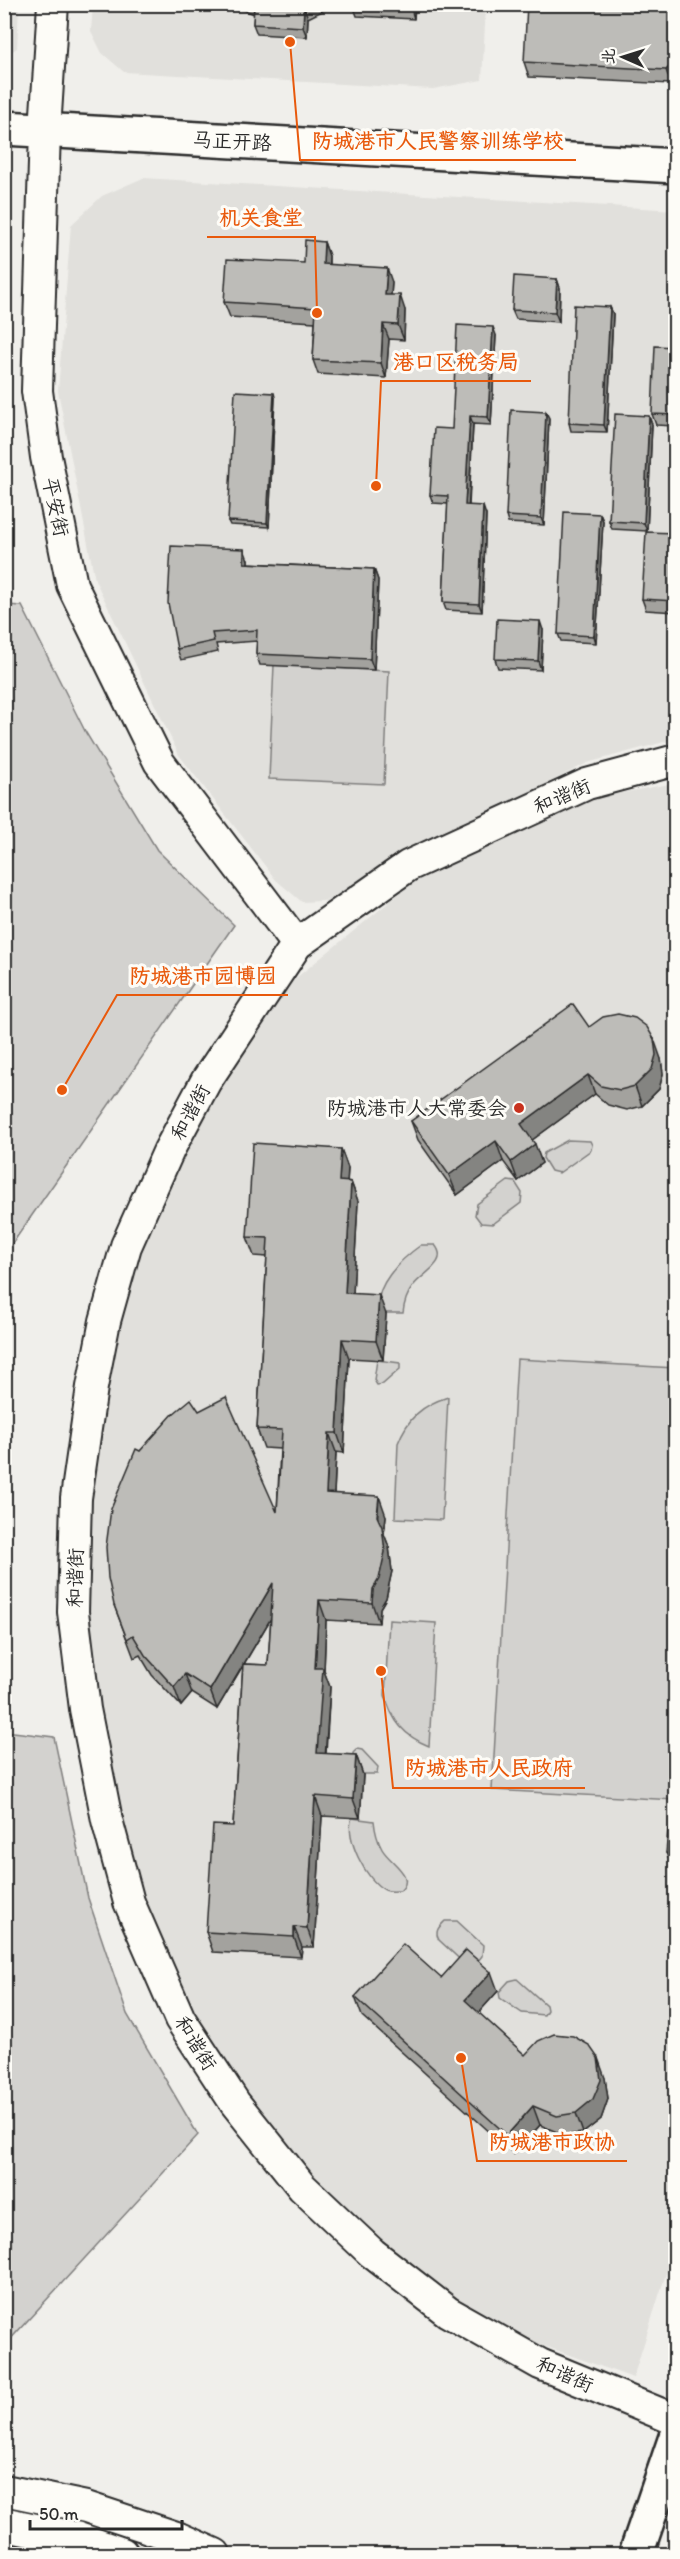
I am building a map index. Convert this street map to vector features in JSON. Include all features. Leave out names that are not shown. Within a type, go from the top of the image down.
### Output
[{"type":"main road","name":"马正开路","points":[[4,128],[675,166]]},
{"type":"main road","points":[[636,2554],[675,2437]]},
{"type":"main road","points":[[4,2524],[77,2539],[121,2554]]},
{"type":"street","name":"平安街","points":[[53,4],[45,130],[37,391],[46,457],[72,585],[159,762],[297,944]]},
{"type":"street","name":"和谐街","points":[[675,760],[586,784],[408,866],[297,944],[206,1081],[169,1150],[126,1246],[105,1321],[92,1387],[76,1498],[73,1612],[85,1709],[107,1820],[129,1902],[180,2019],[235,2103],[302,2187],[372,2253],[448,2312],[540,2364],[675,2420]]},
{"type":"street","points":[[4,2490],[86,2507],[178,2538],[215,2554]]},
{"type":"shaded area","points":[[5,5],[19,5],[17,48],[5,56]]},
{"type":"shaded area","points":[[93,5],[486,5],[482,80],[433,89],[124,72],[102,53],[91,31]]},
{"type":"shaded area","points":[[143,178],[675,210],[675,739],[587,763],[403,857],[340,900],[302,902],[276,880],[179,755],[95,580],[58,391],[71,225],[102,196]]},
{"type":"shaded area","points":[[5,605],[22,606],[86,733],[157,850],[234,925],[5,1254]]},
{"type":"shaded area","points":[[274,665],[389,671],[384,784],[269,779]]},
{"type":"shaded area","points":[[675,783],[675,2245],[633,2378],[481,2323],[331,2205],[196,2027],[140,1915],[99,1770],[75,1572],[103,1379],[138,1251],[211,1085],[280,991],[415,881],[593,798]]},
{"type":"shaded area","points":[[568,1140],[590,1141],[591,1150],[559,1173],[551,1171],[543,1158],[544,1153]]},
{"type":"shaded area","points":[[508,1181],[515,1182],[522,1193],[521,1203],[493,1224],[481,1223],[475,1215],[477,1204]]},
{"type":"shaded area","points":[[421,1245],[435,1245],[439,1251],[437,1262],[411,1289],[403,1313],[379,1313],[380,1293],[390,1274]]},
{"type":"shaded area","points":[[517,1359],[675,1368],[675,1800],[492,1790]]},
{"type":"shaded area","points":[[377,1360],[400,1363],[400,1369],[383,1384],[377,1385],[374,1380]]},
{"type":"shaded area","points":[[448,1397],[442,1520],[395,1518],[398,1443],[406,1426],[423,1408]]},
{"type":"shaded area","points":[[389,1620],[436,1623],[429,1746],[420,1742],[400,1726],[391,1713],[385,1695]]},
{"type":"shaded area","points":[[5,1731],[54,1737],[88,1898],[127,2014],[198,2135],[5,2345]]},
{"type":"shaded area","points":[[357,1749],[362,1750],[378,1767],[377,1774],[354,1774],[353,1753]]},
{"type":"shaded area","points":[[352,1818],[374,1821],[382,1849],[404,1875],[404,1885],[400,1891],[385,1890],[371,1878],[364,1868],[351,1836]]},
{"type":"shaded area","points":[[445,1921],[457,1921],[483,1945],[482,1956],[474,1966],[467,1966],[439,1940],[437,1932]]},
{"type":"shaded area","points":[[517,1979],[546,2005],[547,2010],[544,2015],[522,2013],[500,1998],[499,1992],[509,1981]]},
{"type":"building","points":[[4,4],[7,4],[4,36]]},
{"type":"building","points":[[252,4],[310,4],[304,7],[303,27],[253,24],[254,5]]},
{"type":"building","points":[[411,4],[411,8],[353,5]]},
{"type":"building","points":[[527,4],[675,4],[675,61],[666,70],[524,62]]},
{"type":"building","points":[[305,240],[324,242],[323,264],[387,268],[385,295],[400,295],[398,325],[383,324],[381,363],[313,360],[316,308],[224,302],[227,259],[304,263]]},
{"type":"building","points":[[514,276],[557,279],[555,312],[512,310]]},
{"type":"building","points":[[574,305],[610,307],[604,425],[569,423]]},
{"type":"building","points":[[457,325],[493,327],[488,417],[470,416],[465,505],[483,506],[479,604],[443,602],[448,496],[430,495],[434,428],[452,429]]},
{"type":"building","points":[[655,346],[675,347],[675,415],[652,414]]},
{"type":"building","points":[[235,391],[274,393],[267,523],[228,521]]},
{"type":"building","points":[[511,410],[546,412],[541,518],[506,516]]},
{"type":"building","points":[[615,414],[649,416],[644,523],[609,521]]},
{"type":"building","points":[[564,512],[600,514],[594,636],[558,634]]},
{"type":"building","points":[[646,532],[675,533],[675,601],[642,599]]},
{"type":"building","points":[[171,546],[244,549],[244,563],[374,569],[370,659],[256,654],[257,630],[212,633],[214,641],[177,649],[168,603]]},
{"type":"building","points":[[497,619],[540,621],[538,661],[495,659]]},
{"type":"building","name":"防城港市人大常委会","points":[[573,1004],[589,1027],[603,1017],[618,1014],[635,1018],[647,1027],[654,1039],[656,1055],[652,1069],[635,1086],[620,1090],[601,1086],[588,1075],[521,1124],[535,1144],[511,1162],[496,1141],[449,1175],[411,1121]]},
{"type":"building","points":[[253,1143],[341,1149],[339,1181],[351,1182],[345,1293],[379,1295],[376,1341],[342,1339],[337,1433],[329,1433],[326,1493],[379,1496],[377,1516],[382,1527],[385,1552],[379,1579],[373,1589],[372,1603],[319,1600],[315,1668],[323,1668],[317,1753],[356,1755],[353,1799],[315,1796],[307,1928],[294,1927],[294,1937],[206,1932],[213,1825],[233,1826],[243,1664],[268,1665],[273,1583],[210,1690],[185,1674],[174,1687],[145,1655],[133,1635],[127,1639],[114,1605],[108,1578],[106,1547],[111,1509],[136,1449],[140,1451],[173,1414],[191,1399],[199,1411],[226,1397],[277,1512],[282,1430],[257,1429],[268,1238],[247,1237]]},
{"type":"building","points":[[668,1829],[675,1829],[675,1854],[666,1853]]},
{"type":"building","points":[[403,1944],[441,1978],[466,1950],[491,1972],[465,2000],[525,2055],[538,2041],[554,2034],[573,2036],[589,2045],[598,2058],[601,2080],[593,2099],[576,2113],[557,2116],[533,2106],[507,2135],[355,1997]]},
{"type":"place","name":"防城港市人民警察训练学校","points":[[290,42]]},
{"type":"place","name":"机关食堂","points":[[317,313]]},
{"type":"place","name":"港口区税务局","points":[[376,486]]},
{"type":"place","name":"防城港市园博园","points":[[62,1090]]},
{"type":"place","name":"防城港市人大常委会","points":[[519,1108]]},
{"type":"place","name":"防城港市人民政府","points":[[381,1671]]},
{"type":"place","name":"防城港市政协","points":[[461,2058]]}]
